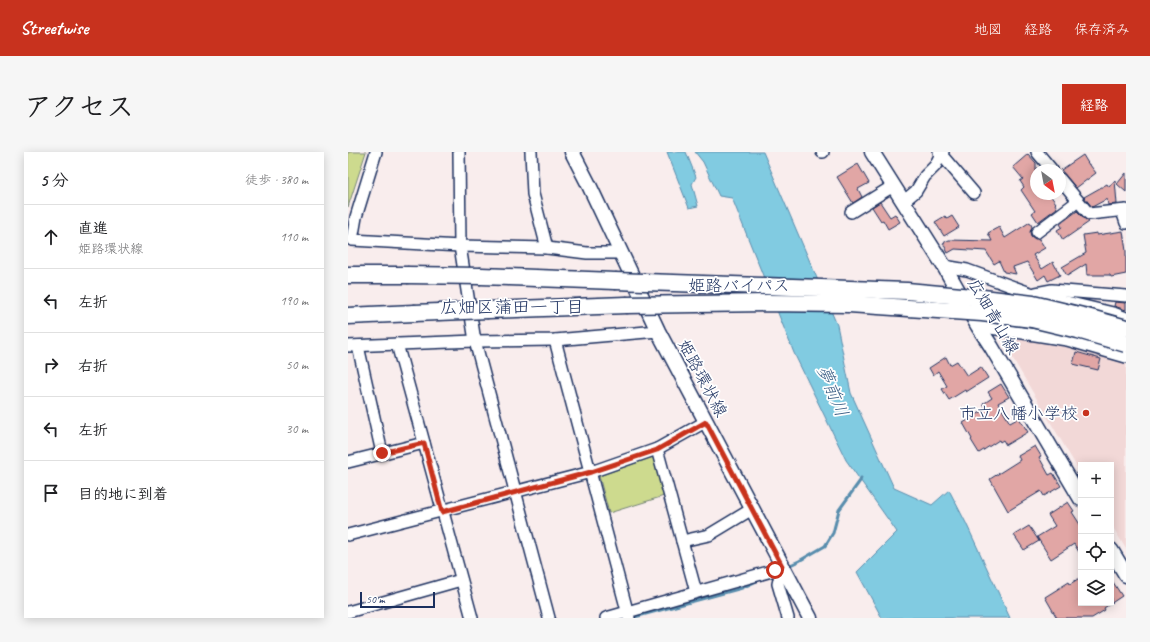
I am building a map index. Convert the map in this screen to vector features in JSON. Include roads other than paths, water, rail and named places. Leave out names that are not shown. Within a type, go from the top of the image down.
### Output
[{"type":"highway","name":"姫路バイパス","points":[[348,275],[481,276],[907,291],[1033,304],[1126,328]]},
{"type":"highway","name":"姫路バイパス","points":[[348,316],[626,305],[767,303],[849,304],[982,313],[1032,319],[1126,344]]},
{"type":"main road","name":"姫路環状線","points":[[572,152],[658,331],[810,618]]},
{"type":"main road","name":"広畑青山線","points":[[872,152],[944,266],[1080,498]]},
{"type":"main road","points":[[1114,555],[1126,575]]},
{"type":"street","points":[[376,152],[356,217],[352,240],[460,246],[547,248],[587,253],[621,253]]},
{"type":"street","points":[[459,152],[460,246],[475,341],[549,618]]},
{"type":"street","points":[[531,152],[533,194],[547,248]]},
{"type":"street","points":[[1037,152],[1047,164]]},
{"type":"street","points":[[903,202],[916,191],[925,176],[935,166],[941,153],[974,193]]},
{"type":"street","points":[[850,212],[894,186]]},
{"type":"street","points":[[1066,186],[1089,214],[1124,211],[1126,223]]},
{"type":"street","points":[[1037,232],[1078,200]]},
{"type":"street","points":[[944,266],[967,270],[1034,294],[1113,313],[1126,318]]},
{"type":"street","points":[[1034,294],[1052,290],[1126,296]]},
{"type":"street","points":[[978,326],[1067,340],[1126,357]]},
{"type":"street","points":[[382,453],[353,346],[475,341],[555,340],[658,331]]},
{"type":"street","points":[[555,340],[629,615]]},
{"type":"street","points":[[397,344],[472,618]]},
{"type":"street","points":[[348,535],[442,512],[591,472],[657,450],[706,422]]},
{"type":"street","points":[[348,462],[424,443]]},
{"type":"street","points":[[657,450],[696,592]]},
{"type":"street","points":[[682,541],[709,535],[752,509]]},
{"type":"street","points":[[606,618],[629,615],[696,592],[775,570],[782,566]]},
{"type":"street","points":[[782,566],[778,584],[788,618]]},
{"type":"street","points":[[348,612],[461,580]]},
{"type":"water","points":[[667,152],[686,152],[696,177],[692,184],[698,206],[689,208]]},
{"type":"water","name":"夢前川","points":[[695,152],[763,152],[837,325],[851,393],[894,488],[932,505],[949,490],[1010,618],[882,618],[857,572],[897,532],[846,460],[794,353],[732,198],[719,196],[703,162]]},
{"type":"waterway","points":[[786,567],[825,546],[833,533],[839,510],[861,478]]},
{"type":"waterway","points":[[631,618],[742,588],[759,580]]},
{"type":"place","name":"市立八幡小学校","points":[[1086,413]]},
{"type":"district","name":"広畑区蒲田一丁目","points":[[512,307]]}]
